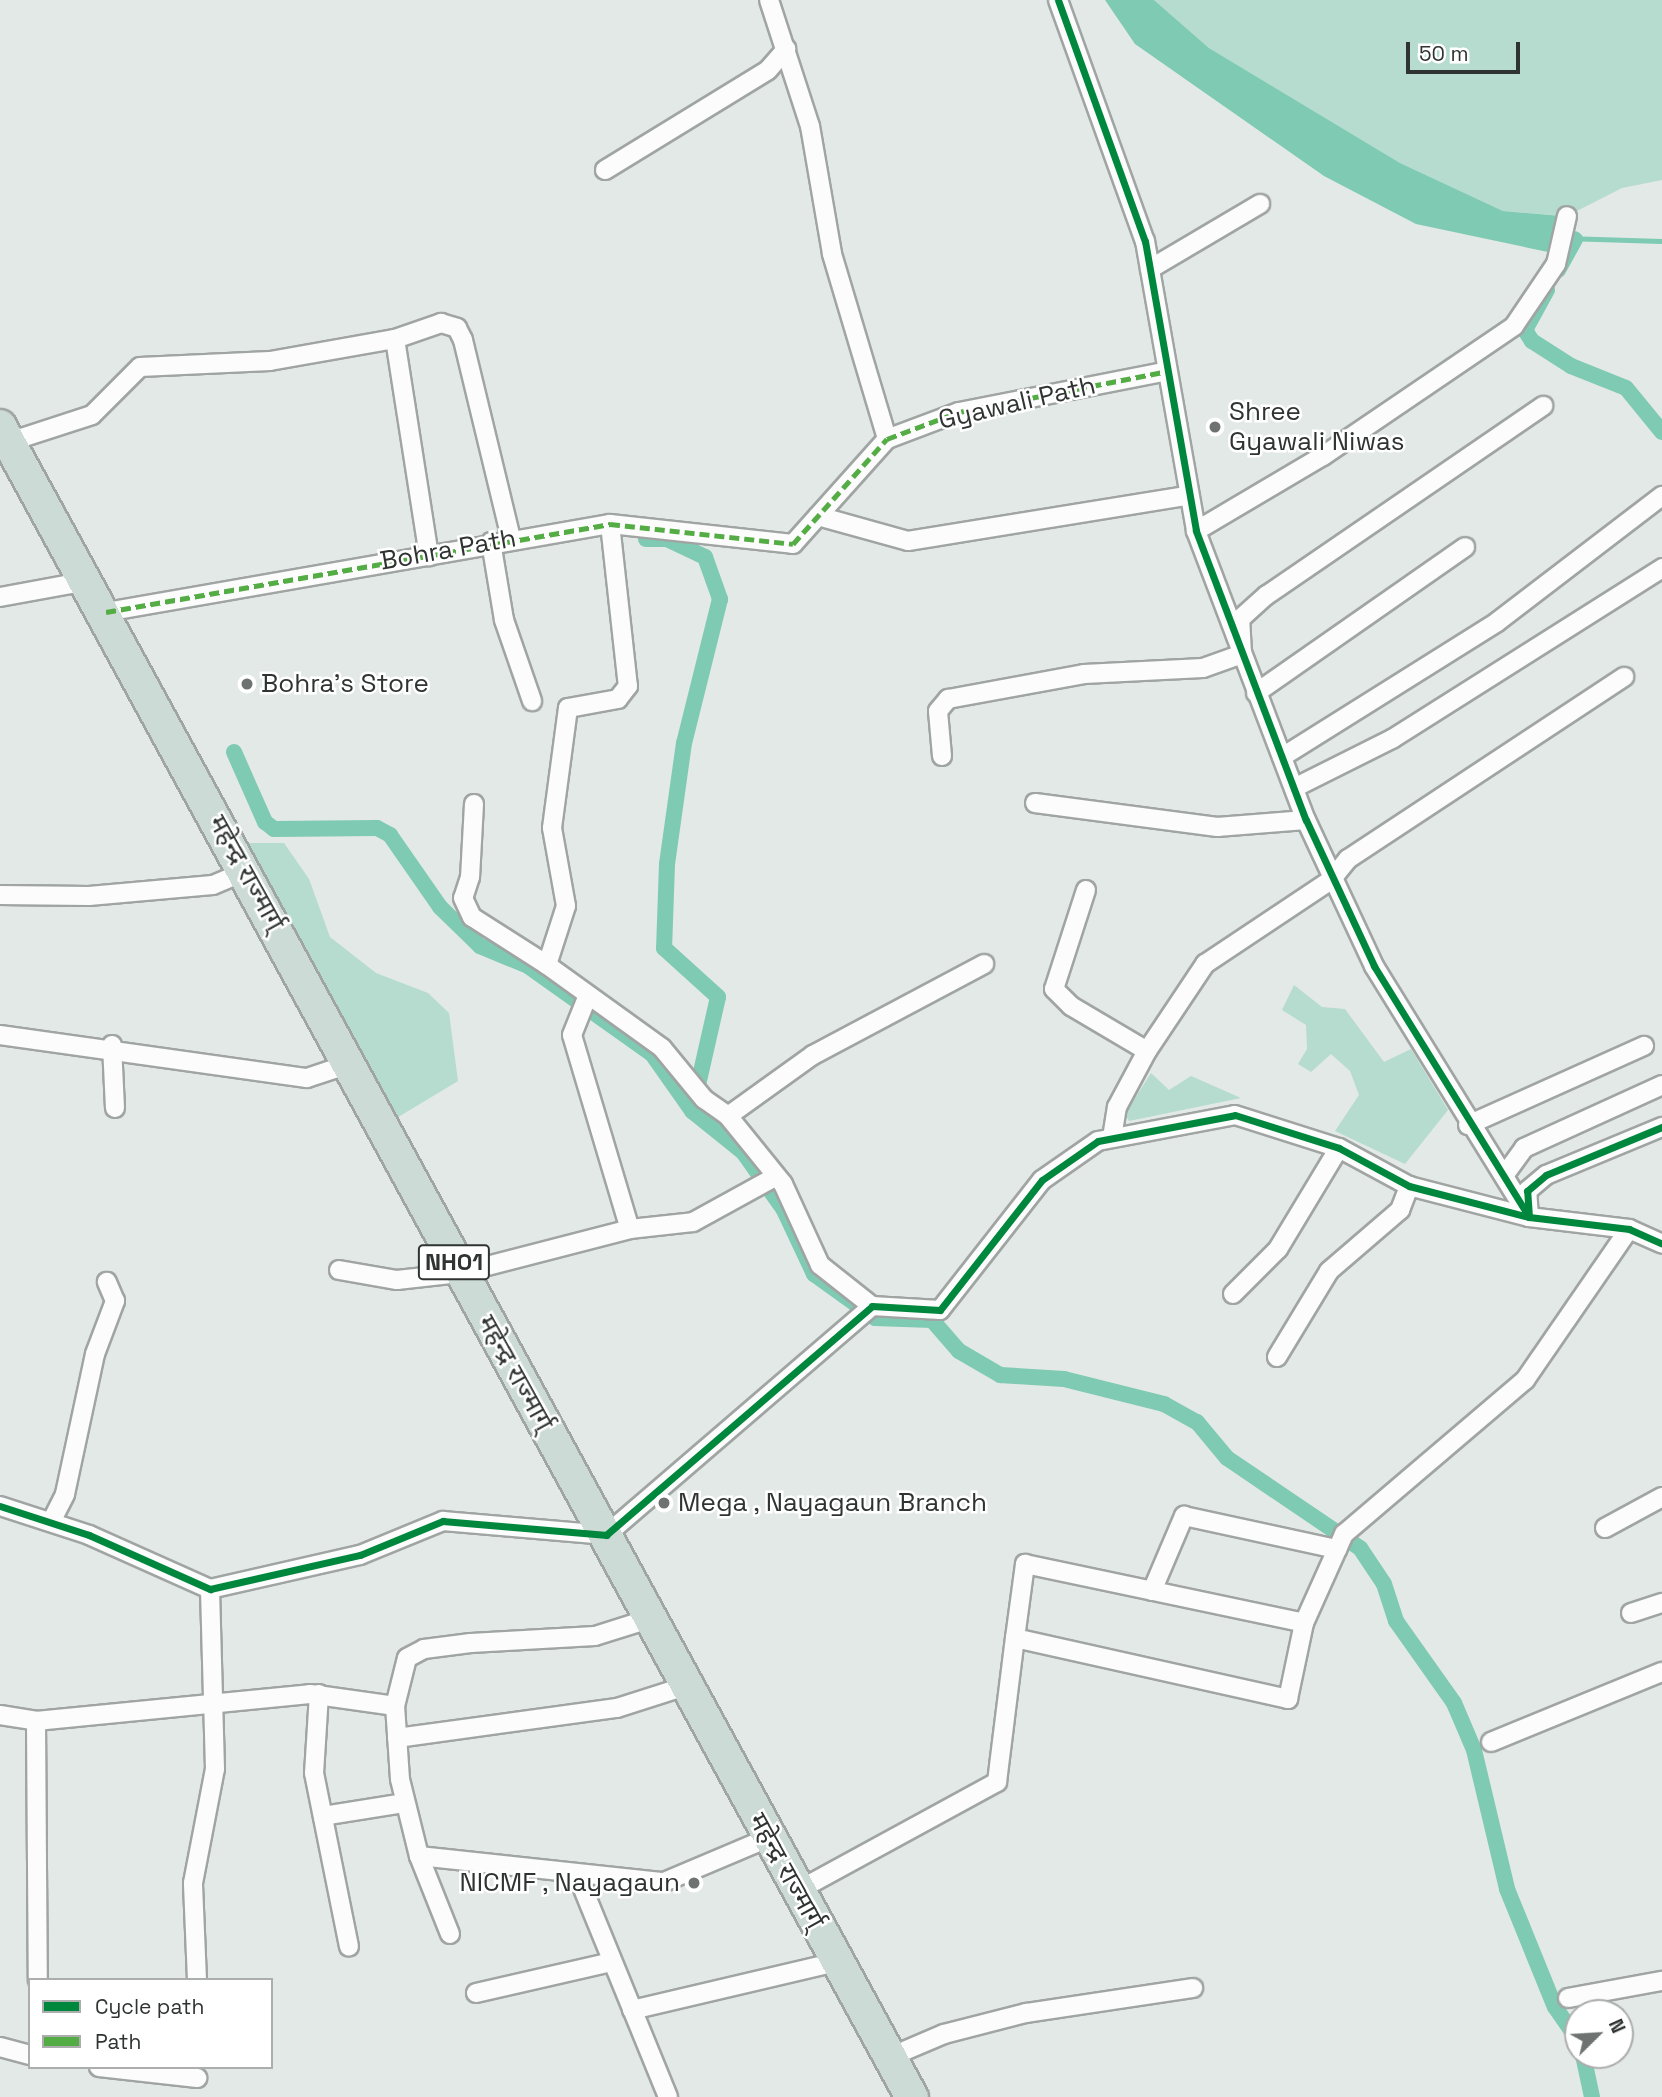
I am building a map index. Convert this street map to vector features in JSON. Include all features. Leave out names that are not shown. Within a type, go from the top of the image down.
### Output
[{"type":"highway","name":"महेन्द्र राज्मार्ग्","points":[[5,434],[106,612],[460,1273],[606,1535],[683,1687],[912,2097]]},
{"type":"street","points":[[769,0],[810,126],[832,254],[887,439]]},
{"type":"street","points":[[1058,0],[1150,269],[1163,372],[1186,496],[1196,531],[1256,693],[1331,880],[1468,1125],[1506,1173],[1530,1217]]},
{"type":"street","points":[[605,170],[768,70],[786,49]]},
{"type":"street","points":[[1150,269],[1260,204]]},
{"type":"street","points":[[1196,531],[1323,456],[1514,326],[1556,264],[1567,216]]},
{"type":"street","points":[[5,434],[92,415],[140,368],[270,361],[396,339],[441,323],[457,328],[511,539]]},
{"type":"street","points":[[396,339],[429,556]]},
{"type":"street","name":"Gyawali Path","points":[[793,544],[887,439],[959,412],[1163,372]]},
{"type":"street","points":[[1242,654],[1240,619],[1266,594],[1543,406]]},
{"type":"street","points":[[818,516],[908,541],[1186,496]]},
{"type":"street","points":[[1282,757],[1497,622],[1662,496]]},
{"type":"street","points":[[547,965],[566,906],[552,828],[568,708],[618,699],[628,686],[610,524]]},
{"type":"street","name":"Bohra Path","points":[[106,612],[429,556],[491,542],[610,524],[793,544]]},
{"type":"street","points":[[491,542],[504,620],[532,701]]},
{"type":"street","points":[[1256,693],[1465,547]]},
{"type":"street","points":[[1294,788],[1392,739],[1662,568]]},
{"type":"street","points":[[0,597],[87,581]]},
{"type":"street","points":[[942,757],[938,711],[948,699],[1084,674],[1203,667],[1242,654]]},
{"type":"street","points":[[1112,1138],[1117,1107],[1147,1051],[1205,964],[1331,880],[1348,859],[1624,677]]},
{"type":"street","points":[[1035,803],[1217,827],[1306,820]]},
{"type":"street","points":[[474,804],[470,877],[463,898],[472,917],[547,965],[662,1048],[704,1100],[728,1116],[772,1179],[783,1184],[820,1265],[871,1306],[940,1310],[1042,1180],[1098,1141],[1235,1115],[1339,1149],[1409,1186],[1530,1217],[1629,1229],[1662,1244]]},
{"type":"street","points":[[0,895],[89,896],[200,886],[246,871]]},
{"type":"street","points":[[1086,890],[1054,989],[1071,1006],[1147,1051]]},
{"type":"street","points":[[728,1116],[813,1055],[984,964]]},
{"type":"street","points":[[587,995],[572,1035],[630,1229]]},
{"type":"street","points":[[0,1035],[112,1045],[307,1078],[349,1064]]},
{"type":"street","points":[[112,1045],[115,1108]]},
{"type":"street","points":[[1468,1125],[1644,1046]]},
{"type":"street","points":[[1506,1173],[1524,1148],[1662,1084]]},
{"type":"street","points":[[1530,1217],[1527,1191],[1546,1175],[1662,1128]]},
{"type":"street","points":[[1233,1294],[1278,1249],[1339,1149]]},
{"type":"street","points":[[339,1270],[397,1280],[460,1273],[630,1229],[693,1223],[772,1179]]},
{"type":"street","points":[[1277,1357],[1329,1271],[1399,1210],[1409,1186]]},
{"type":"street","points":[[1015,1638],[1288,1699],[1304,1623],[1339,1543],[1525,1380],[1629,1229]]},
{"type":"street","points":[[51,1522],[65,1494],[95,1353],[115,1301],[107,1282]]},
{"type":"street","points":[[0,1506],[51,1522],[210,1589],[360,1555],[443,1521],[606,1535],[871,1306]]},
{"type":"street","points":[[1605,1528],[1662,1497]]},
{"type":"street","points":[[1152,1591],[1184,1516],[1339,1543]]},
{"type":"street","points":[[797,1891],[997,1782],[1025,1564],[1304,1623]]},
{"type":"street","points":[[197,1978],[190,1921],[215,1769],[210,1589]]},
{"type":"street","points":[[1631,1613],[1662,1603]]},
{"type":"street","points":[[450,1934],[419,1856],[404,1803],[395,1706],[407,1658],[424,1649],[595,1636],[649,1619]]},
{"type":"street","points":[[1492,1742],[1662,1672]]},
{"type":"street","points":[[397,1738],[617,1708],[683,1687]]},
{"type":"street","points":[[0,1715],[36,1721],[214,1699],[319,1694],[395,1706]]},
{"type":"street","points":[[319,1694],[314,1762],[349,1947]]},
{"type":"street","points":[[36,1721],[38,1978]]},
{"type":"street","points":[[323,1816],[404,1803]]},
{"type":"street","points":[[419,1856],[664,1882],[768,1838]]},
{"type":"street","points":[[577,1874],[668,2097]]},
{"type":"street","points":[[477,1993],[611,1962]]},
{"type":"street","points":[[632,2010],[837,1962]]},
{"type":"street","points":[[1569,1998],[1662,1981]]},
{"type":"street","points":[[890,2057],[944,2034],[1026,2013],[1193,1988]]},
{"type":"street","points":[[0,2047],[28,2054]]},
{"type":"street","points":[[132,2069],[197,2073],[197,2097]]},
{"type":"shaded area","points":[[1105,0],[1154,0],[1209,48],[1400,163],[1503,211],[1562,216],[1548,252],[1416,224],[1324,176],[1135,44]]},
{"type":"shaded area","points":[[1154,0],[1662,0],[1662,180],[1622,188],[1567,216],[1503,211],[1400,163],[1209,48]]},
{"type":"shaded area","points":[[239,843],[284,843],[309,879],[330,937],[376,973],[428,993],[449,1013],[458,1081],[395,1119]]},
{"type":"shaded area","points":[[1294,985],[1322,1007],[1345,1009],[1384,1062],[1411,1049],[1448,1110],[1405,1164],[1335,1131],[1359,1095],[1350,1071],[1331,1054],[1311,1072],[1298,1064],[1307,1049],[1306,1025],[1282,1010]]},
{"type":"shaded area","points":[[1151,1073],[1169,1090],[1191,1076],[1241,1098],[1129,1121],[1125,1114]]},
{"type":"waterway","points":[[1565,238],[1662,241]]},
{"type":"waterway","points":[[1558,270],[1575,239]]},
{"type":"waterway","points":[[1547,290],[1525,330],[1532,341],[1571,366],[1626,388],[1662,432]]},
{"type":"waterway","points":[[646,539],[667,539],[705,557],[720,599],[684,743],[667,864],[664,948],[718,997],[695,1098]]},
{"type":"waterway","points":[[234,752],[265,822],[274,829],[377,828],[390,835],[440,907],[480,946],[528,966],[652,1054],[692,1111],[743,1152],[784,1210],[814,1274],[875,1318],[932,1320],[959,1351],[1000,1375],[1064,1379],[1164,1404],[1197,1422],[1227,1458],[1360,1548],[1384,1584],[1396,1621],[1454,1703],[1474,1750],[1507,1889],[1555,2007],[1564,2020]]},
{"type":"waterway","points":[[1586,2069],[1592,2097]]},
{"type":"marked path","points":[[106,612],[610,524],[793,544],[887,439],[959,412],[1163,372]]},
{"type":"cycle path","points":[[1058,0],[1145,241],[1196,531],[1306,820],[1374,966],[1529,1217],[1527,1191],[1546,1175],[1662,1127]]},
{"type":"cycle path","points":[[0,1506],[89,1535],[210,1589],[360,1555],[443,1521],[606,1535],[872,1306],[940,1310],[1042,1180],[1098,1141],[1235,1115],[1339,1148],[1409,1186],[1529,1217],[1629,1229],[1662,1244]]},
{"type":"place","name":"Shree Gyawali Niwas","points":[[1215,427]]},
{"type":"place","name":"Bohra's Store","points":[[247,684]]},
{"type":"place","name":"Mega , Nayagaun Branch","points":[[664,1503]]},
{"type":"place","name":"NICMF , Nayagaun","points":[[694,1883]]}]
